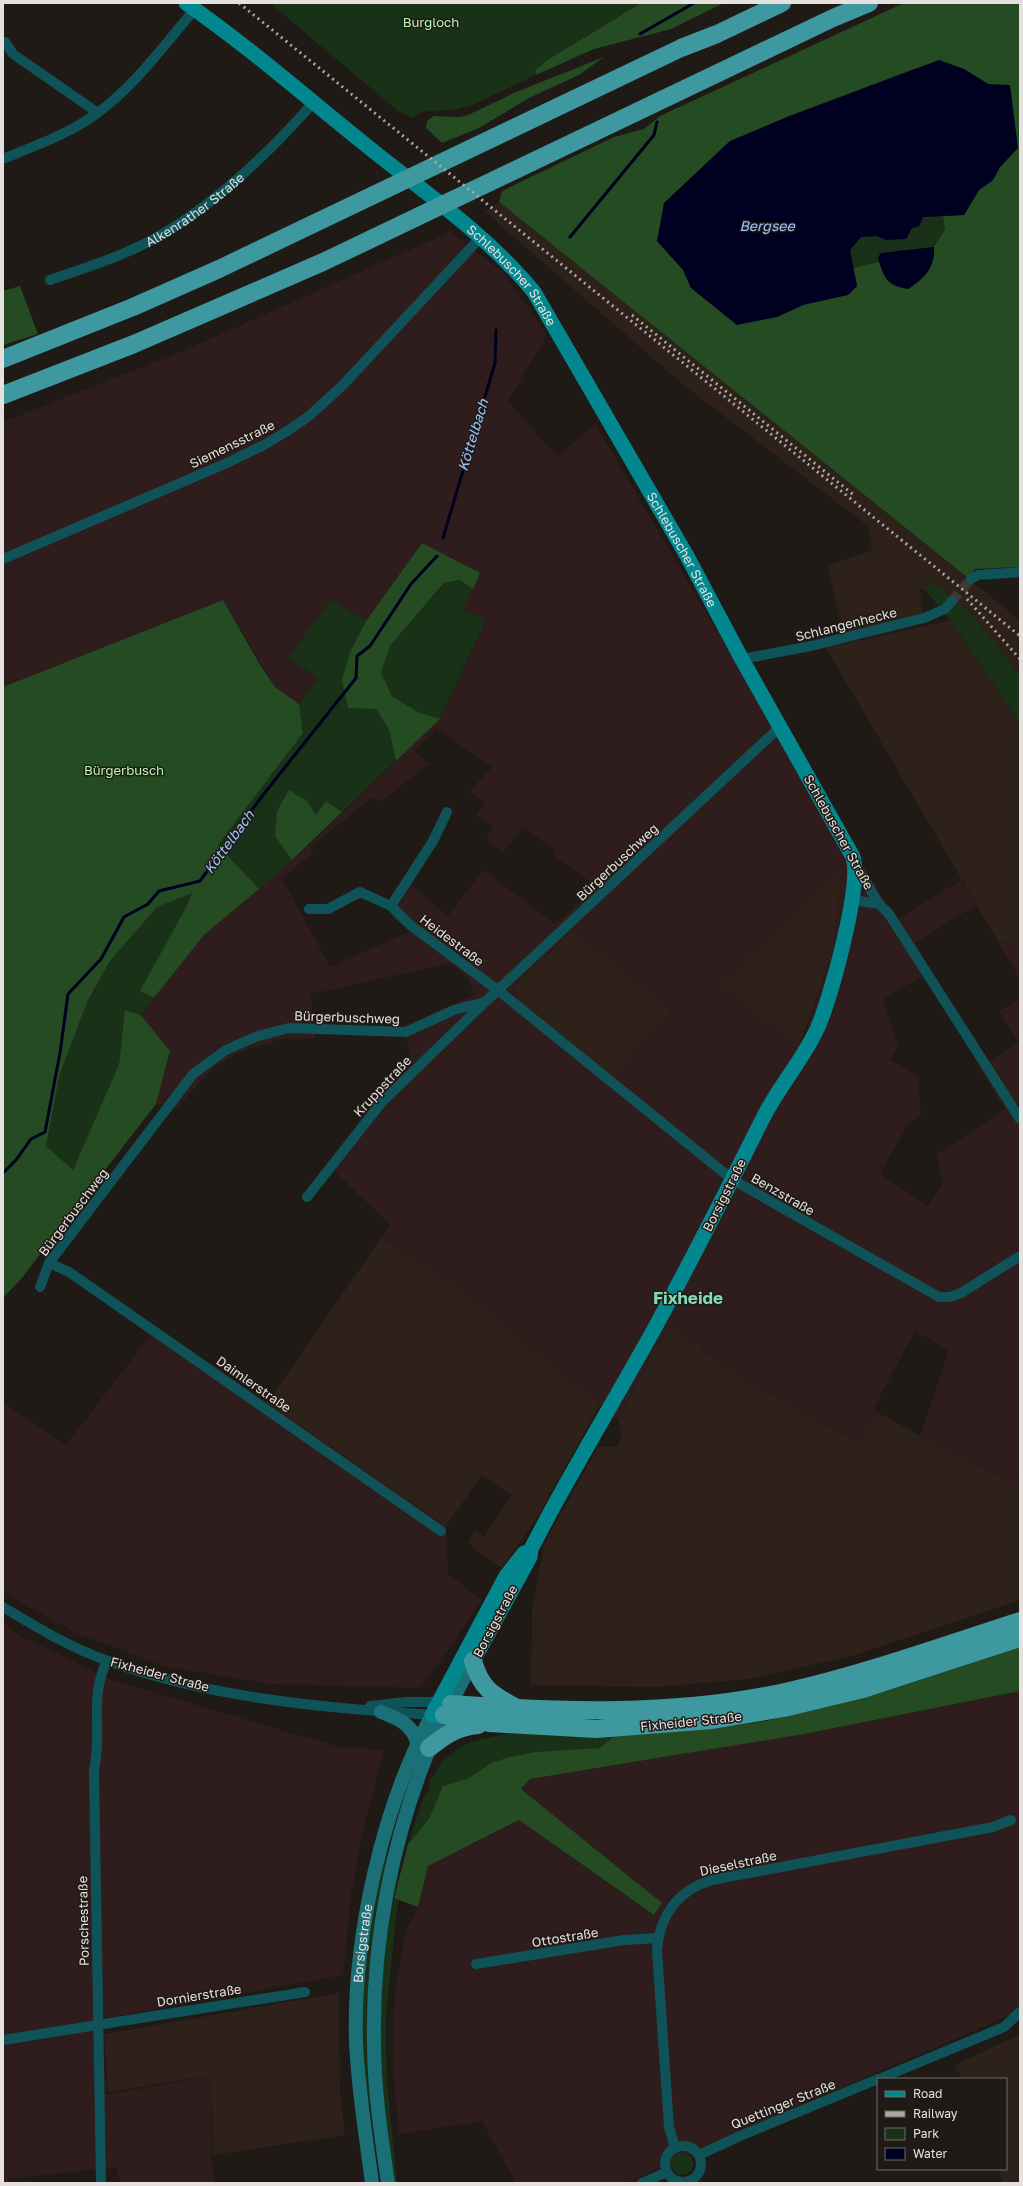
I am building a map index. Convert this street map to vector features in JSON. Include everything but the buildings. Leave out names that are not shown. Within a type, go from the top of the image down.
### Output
[{"type":"highway","points":[[681,48],[712,26],[756,3]]},
{"type":"highway","points":[[3,359],[133,307],[219,268],[681,48],[717,34],[782,3]]},
{"type":"highway","points":[[833,18],[858,3]]},
{"type":"highway","points":[[3,394],[134,344],[323,262],[833,18],[869,3]]},
{"type":"highway","name":"Fixheider Straße","points":[[444,1706],[603,1712],[702,1704],[771,1695],[855,1673],[1020,1621]]},
{"type":"highway","name":"Fixheider Straße","points":[[444,1706],[489,1724],[596,1729],[713,1720],[784,1708],[863,1689],[1020,1638]]},
{"type":"highway","points":[[473,1661],[478,1678],[487,1689],[519,1709]]},
{"type":"highway","points":[[423,1745],[456,1730],[489,1724]]},
{"type":"main road","points":[[190,6],[231,35],[314,102]]},
{"type":"main road","name":"Schlebuscher Straße","points":[[314,102],[480,238],[516,271],[534,292],[553,321],[687,556],[742,659],[853,856],[855,864]]},
{"type":"main road","name":"Borsigstraße","points":[[372,2183],[360,2095],[356,2042],[358,1983],[363,1934],[371,1886],[386,1833],[423,1745],[444,1706],[473,1661],[530,1557],[532,1549],[551,1511],[651,1334],[733,1180],[773,1100],[806,1049],[818,1027],[835,972],[852,900],[855,864]]},
{"type":"main road","points":[[444,1706],[506,1576],[522,1554],[532,1549]]},
{"type":"main road","points":[[381,1712],[399,1720],[409,1727],[423,1745]]},
{"type":"main road","name":"Borsigstraße","points":[[388,2183],[378,2111],[374,2042],[379,1951],[396,1848],[423,1745]]},
{"type":"street","points":[[3,159],[63,133],[98,113],[123,91],[190,6]]},
{"type":"street","points":[[5,42],[13,54],[98,113]]},
{"type":"street","name":"Alkenrather Straße","points":[[50,280],[123,254],[150,241],[176,225],[224,190],[296,123],[314,102]]},
{"type":"street","name":"Siemensstraße","points":[[3,559],[227,463],[264,445],[289,430],[309,416],[342,386],[480,238]]},
{"type":"street","points":[[971,580],[978,575],[1020,572]]},
{"type":"street","name":"Schlangenhecke","points":[[742,659],[811,646],[924,618],[945,609],[952,601]]},
{"type":"street","name":"Bürgerbuschweg","points":[[40,1287],[49,1263],[193,1074],[226,1050],[255,1037],[289,1028],[406,1032],[454,1010],[486,1002],[781,726]]},
{"type":"street","points":[[392,906],[433,841],[447,812]]},
{"type":"street","name":"Schlebuscher Straße","points":[[855,864],[866,880],[879,904],[888,914],[1020,1119]]},
{"type":"street","name":"Heidestraße","points":[[309,909],[328,909],[360,892],[392,906],[410,925],[499,991]]},
{"type":"street","name":"Schlebuscher Straße","points":[[852,900],[879,904]]},
{"type":"street","name":"Benzstraße","points":[[499,991],[733,1180],[939,1297],[950,1297],[961,1293],[1020,1256]]},
{"type":"street","name":"Kruppstraße","points":[[307,1196],[382,1102],[486,1002]]},
{"type":"street","name":"Daimlerstraße","points":[[49,1263],[69,1272],[441,1531]]},
{"type":"street","name":"Fixheider Straße","points":[[3,1607],[70,1644],[107,1660],[183,1683],[244,1695],[381,1712],[444,1706]]},
{"type":"street","name":"Porschestraße","points":[[101,2183],[94,1772],[98,1746],[96,1692],[107,1660]]},
{"type":"street","name":"Fixheider Straße","points":[[352,1709],[406,1702],[444,1706]]},
{"type":"street","name":"Dieselstraße","points":[[675,2148],[669,2127],[657,1950],[658,1938],[665,1918],[672,1905],[688,1890],[700,1883],[993,1827],[1011,1820]]},
{"type":"street","name":"Ottostraße","points":[[476,1964],[624,1940],[658,1938]]},
{"type":"street","name":"Dornierstraße","points":[[3,2040],[305,1992]]},
{"type":"street","name":"Quettinger Straße","points":[[880,2078],[1004,2027],[1020,2012]]},
{"type":"street","name":"Quettinger Straße","points":[[699,2155],[740,2136],[877,2079]]},
{"type":"street","points":[[680,2146],[691,2147],[699,2155],[701,2166],[693,2181],[675,2180],[667,2172],[666,2158],[675,2148],[680,2146]]},
{"type":"street","points":[[642,2183],[667,2172]]},
{"type":"shaded area","points":[[499,202],[1020,620],[1020,674],[968,610],[933,582],[925,590],[920,589],[923,616],[844,635],[827,566],[872,550],[868,526],[685,386],[485,212]]},
{"type":"shaded area","points":[[450,232],[504,273],[547,335],[508,401],[557,457],[595,424],[770,721],[897,920],[961,880],[976,905],[915,943],[932,971],[883,999],[898,1046],[890,1060],[918,1076],[921,1115],[908,1124],[880,1174],[928,1206],[943,1182],[936,1155],[1005,1109],[977,1064],[989,1061],[1019,1043],[999,1011],[1020,999],[1020,1469],[1018,1482],[969,1463],[920,1436],[949,1350],[915,1331],[873,1409],[877,1412],[860,1443],[745,1380],[747,1376],[699,1350],[701,1346],[668,1328],[618,1420],[461,1289],[381,1238],[390,1225],[327,1164],[382,1091],[411,1060],[403,1026],[474,995],[468,979],[451,963],[311,994],[315,1039],[285,1038],[239,1052],[213,1068],[177,1108],[156,1104],[170,1051],[141,1015],[204,935],[308,846],[440,719],[486,621],[463,609],[480,574],[422,543],[366,621],[331,599],[288,657],[318,679],[299,704],[275,687],[223,600],[3,687],[3,422],[176,354]],"holes":[[[436,728],[492,767],[469,792],[485,803],[476,815],[493,828],[486,839],[504,852],[522,827],[556,851],[553,855],[598,887],[555,924],[483,870],[448,916],[411,885],[392,917],[411,931],[330,967],[282,878],[314,853],[309,848],[373,797],[380,802],[429,764],[414,751]],[[843,866],[832,956],[804,1038],[799,1045],[719,985]],[[573,930],[671,1010],[613,1078],[523,1008],[517,998],[517,982]]]},
{"type":"shaded area","points":[[951,620],[1020,723],[1020,938],[1008,945],[1004,940],[999,943],[826,648]]},
{"type":"shaded area","points":[[843,865],[832,956],[799,1046],[719,985]]},
{"type":"shaded area","points":[[573,930],[671,1010],[613,1078],[523,1008],[517,998],[517,982]]},
{"type":"shaded area","points":[[1020,938],[1020,979],[999,943],[1004,940],[1008,945]]},
{"type":"shaded area","points":[[381,1238],[461,1289],[600,1405],[539,1514],[502,1568],[479,1552],[468,1542],[475,1531],[484,1537],[511,1495],[482,1475],[446,1526],[267,1403]]},
{"type":"shaded area","points":[[157,1327],[446,1526],[448,1574],[482,1600],[421,1688],[270,1684],[164,1666],[76,1633],[3,1592],[3,1402],[66,1445]]},
{"type":"shaded area","points":[[668,1328],[701,1346],[699,1350],[747,1377],[745,1380],[859,1443],[877,1412],[969,1463],[1020,1483],[1020,1600],[851,1656],[750,1679],[657,1687],[531,1685],[532,1609],[544,1544],[598,1447],[617,1447],[622,1437],[618,1420]]},
{"type":"shaded area","points":[[3,1622],[15,1633],[112,1680],[339,1747],[384,1750],[364,1826],[351,1894],[343,1975],[102,2019],[101,2034],[107,2095],[211,2075],[212,2162],[215,2183],[120,2183],[116,2167],[9,2179],[8,2183],[3,2183]]},
{"type":"shaded area","points":[[1020,1691],[1020,2011],[773,2117],[626,2183],[516,2183],[482,2121],[399,2134],[394,2079],[393,2027],[396,1984],[406,1931],[418,1907],[428,1866],[519,1820],[653,1915],[662,1903],[521,1789],[530,1779],[804,1734]]},
{"type":"shaded area","points":[[339,1993],[340,2092],[345,2135],[213,2155],[211,2075],[108,2092],[104,2034]]},
{"type":"shaded area","points":[[1020,2034],[1020,2183],[1003,2183],[998,2170],[1007,2170],[1007,2078],[961,2078],[955,2065]]},
{"type":"green space","name":"Burgloch","points":[[270,3],[641,3],[546,61],[535,70],[536,75],[472,105],[456,109],[421,112],[413,118],[398,111]]},
{"type":"green space","points":[[641,3],[724,3],[671,29],[594,49],[536,75],[535,70],[546,61]]},
{"type":"green space","points":[[904,3],[1020,3],[1020,567],[975,569],[968,578],[499,202],[502,191],[614,137],[644,129],[660,116]],"holes":[[[917,68],[964,69],[988,84],[1017,148],[1000,167],[993,180],[979,190],[964,215],[943,216],[945,229],[934,247],[934,258],[885,276],[879,262],[853,268],[857,286],[803,305],[777,317],[691,288],[683,270],[787,117]]]},
{"type":"green space","points":[[604,57],[579,75],[529,98],[479,128],[442,143],[426,128],[427,121],[434,116],[466,116],[516,92]]},
{"type":"green space","points":[[943,216],[945,229],[934,247],[915,250],[899,250],[878,257],[879,262],[853,268],[850,250],[861,237],[877,236],[887,240],[919,226],[923,217]]},
{"type":"green space","points":[[20,286],[38,334],[3,345],[3,291]]},
{"type":"green space","points":[[422,543],[480,573],[473,589],[460,580],[444,583],[390,646],[381,673],[392,696],[418,712],[440,719],[396,761],[389,730],[376,709],[348,708],[342,680],[350,652],[366,621]]},
{"type":"green space","points":[[460,580],[473,589],[463,609],[486,620],[440,719],[418,712],[392,696],[381,673],[390,646],[445,583]]},
{"type":"green space","points":[[933,582],[968,610],[1020,674],[1020,723],[951,620],[925,590]]},
{"type":"green space","points":[[331,599],[366,621],[350,652],[376,709],[389,730],[396,761],[342,812],[326,801],[317,816],[307,801],[275,836],[292,860],[259,889],[218,845],[303,733],[299,704],[318,679],[288,657]]},
{"type":"green space","name":"Bürgerbusch","points":[[223,600],[259,663],[275,687],[299,704],[303,733],[218,845],[259,889],[204,935],[154,998],[140,991],[185,909],[192,893],[157,907],[110,961],[88,1000],[60,1073],[46,1146],[73,1170],[119,1064],[125,1010],[141,1015],[170,1051],[156,1104],[21,1279],[3,1298],[3,687]]},
{"type":"green space","points":[[289,790],[307,801],[316,815],[326,801],[342,812],[292,860],[275,836],[277,811]]},
{"type":"green space","points":[[192,893],[141,991],[154,998],[141,1015],[125,1010],[119,1064],[73,1171],[46,1146],[60,1073],[88,1000],[110,961],[157,907]]},
{"type":"green space","points":[[1020,1647],[1020,1691],[804,1734],[530,1779],[521,1789],[662,1903],[654,1915],[519,1820],[428,1866],[418,1907],[394,1898],[408,1844],[429,1819],[443,1786],[469,1778],[491,1763],[509,1757],[535,1752],[600,1748],[614,1736],[713,1729],[766,1721],[889,1690]]},
{"type":"green space","points":[[510,1733],[614,1736],[600,1748],[535,1752],[509,1757],[491,1763],[469,1778],[443,1786],[429,1819],[408,1844],[424,1796],[430,1789],[429,1781],[443,1761],[460,1747],[474,1741]]},
{"type":"green space","points":[[410,1778],[390,1843],[397,1818]]},
{"type":"green space","points":[[388,1850],[373,2120],[365,2079],[362,2036],[363,1992],[375,1903]]},
{"type":"green space","points":[[394,1898],[398,1899],[386,2013],[386,2048],[387,2083],[397,2183],[394,2183],[387,2134],[379,2034],[383,1963]]},
{"type":"green space","points":[[682,2153],[690,2156],[693,2164],[690,2172],[682,2175],[674,2172],[671,2164],[674,2156]]},
{"type":"water","name":"Bergsee","points":[[939,60],[964,69],[988,84],[1010,85],[1018,148],[1000,167],[993,180],[979,190],[964,215],[923,217],[919,226],[912,228],[906,239],[886,240],[877,236],[861,237],[850,250],[857,286],[848,295],[803,305],[777,317],[737,325],[691,288],[683,270],[657,241],[664,203],[730,141],[787,117]]},
{"type":"water","points":[[934,247],[933,261],[928,272],[908,289],[895,286],[884,275],[878,257],[881,253]]},
{"type":"waterway","name":"Köttelbach","points":[[640,34],[694,3]]},
{"type":"waterway","name":"Köttelbach","points":[[570,237],[654,135],[657,122]]},
{"type":"waterway","name":"Köttelbach","points":[[443,538],[495,363],[496,330]]},
{"type":"waterway","name":"Köttelbach","points":[[3,1173],[16,1160],[31,1139],[45,1132],[60,1053],[68,994],[101,959],[124,917],[148,904],[159,891],[200,881],[263,795],[356,678],[357,656],[370,646],[411,584],[437,556]]},
{"type":"tunnel","points":[[952,601],[971,579]]},
{"type":"railway","points":[[239,3],[1020,636]]},
{"type":"railway","points":[[632,315],[855,496]]},
{"type":"railway","points":[[967,599],[1020,659]]},
{"type":"district","name":"Fixheide","points":[[688,1298]]}]
